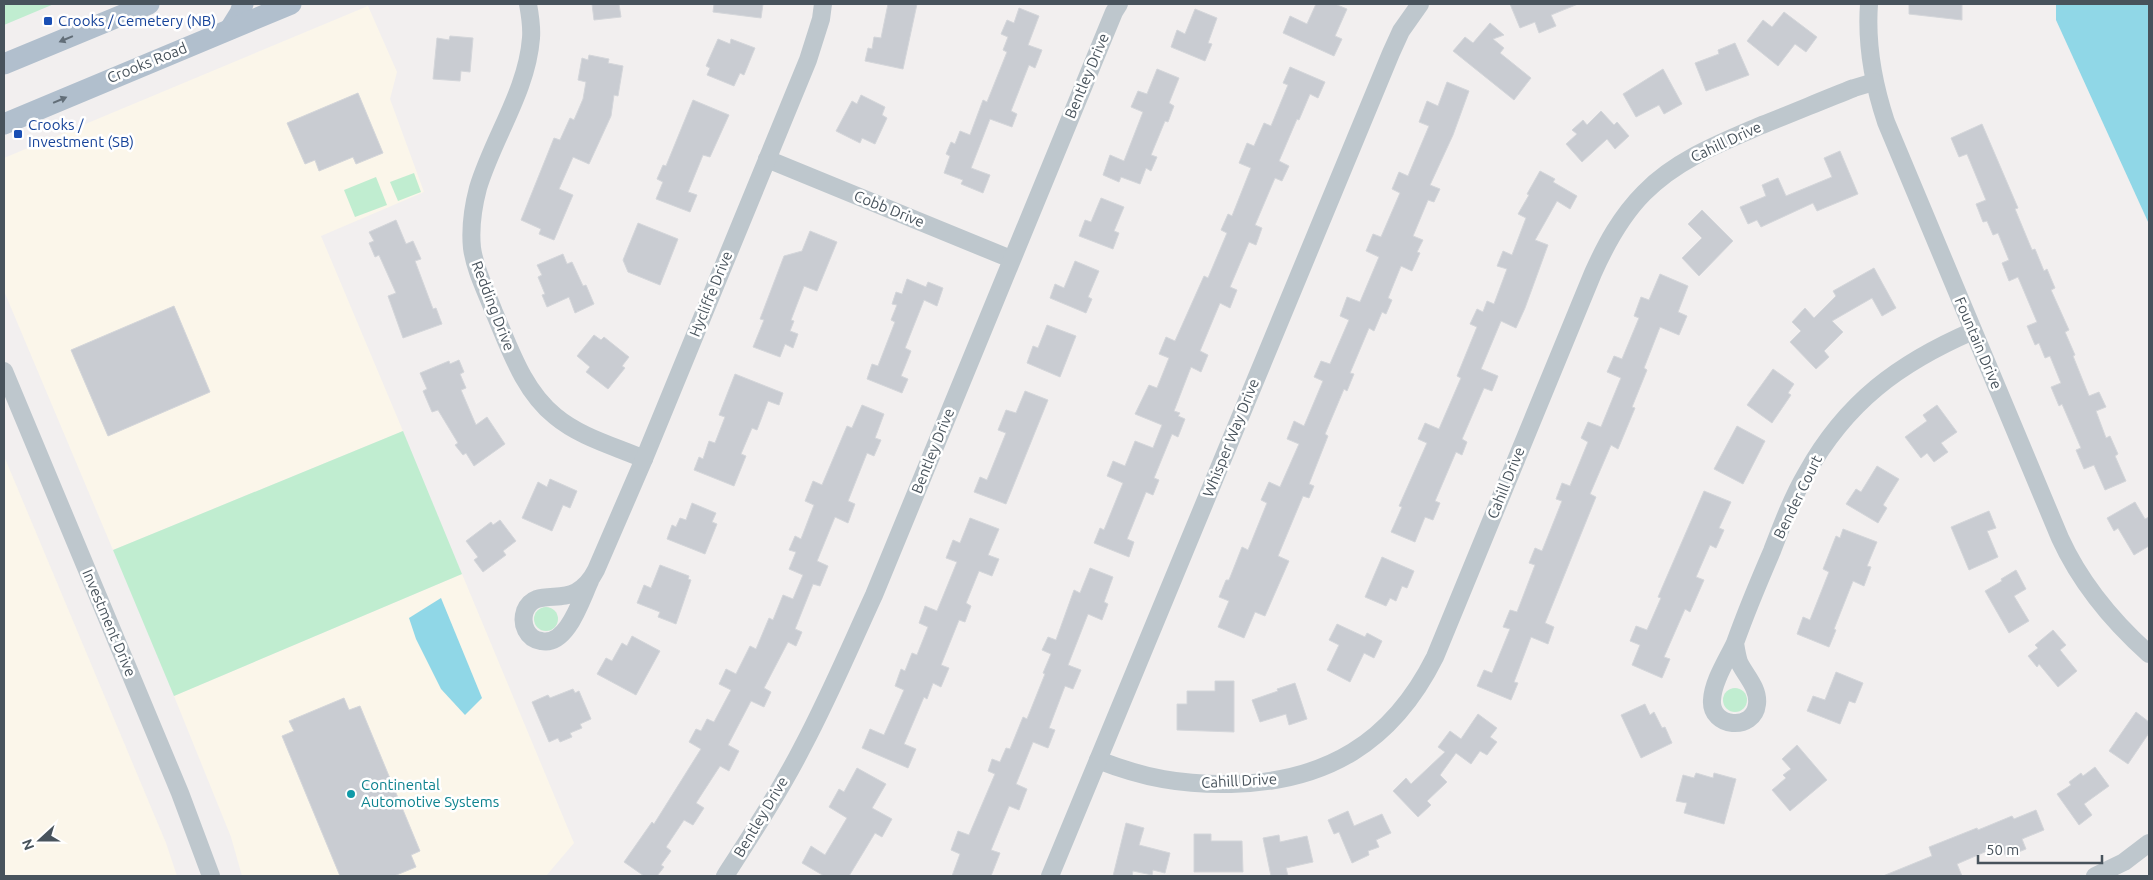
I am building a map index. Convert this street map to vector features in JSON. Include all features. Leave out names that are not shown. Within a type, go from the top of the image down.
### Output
[{"type":"main road","points":[[4,64],[149,4]]},
{"type":"main road","points":[[230,29],[243,4]]},
{"type":"main road","name":"Crooks Road","points":[[4,124],[290,4]]},
{"type":"street","name":"Redding Drive","points":[[528,4],[531,36],[525,70],[479,186],[473,207],[472,228],[475,260],[481,281],[512,354],[531,390],[553,415],[563,422],[590,436],[644,459]]},
{"type":"street","name":"Hycliffe Drive","points":[[590,581],[644,459],[815,41],[823,4]]},
{"type":"street","name":"Whisper Way Drive","points":[[1050,876],[1391,53],[1401,31],[1420,4]]},
{"type":"street","name":"Fountain Drive","points":[[1868,4],[1868,43],[1874,82],[1894,143],[2067,554],[2098,602],[2116,623],[2149,654]]},
{"type":"street","name":"Bentley Drive","points":[[725,876],[764,815],[803,747],[838,676],[874,595],[1116,6]]},
{"type":"street","name":"Cahill Drive","points":[[1098,760],[1134,774],[1177,782],[1251,784],[1304,775],[1330,765],[1377,735],[1412,697],[1434,657],[1593,273],[1603,252],[1627,213],[1657,180],[1691,158],[1742,134],[1854,88],[1874,82]]},
{"type":"street","name":"Cobb Drive","points":[[767,158],[1011,259]]},
{"type":"street","name":"Bender Court","points":[[1735,643],[1787,512],[1805,474],[1834,431],[1860,402],[1900,368],[1939,346],[1973,331]]},
{"type":"street","name":"Investment Drive","points":[[4,371],[184,801],[211,876]]},
{"type":"street","points":[[2095,876],[2124,862],[2149,843]]},
{"type":"shaded area","points":[[368,6],[397,72],[390,99],[424,192],[321,236],[403,431],[113,550],[4,291],[4,158]]},
{"type":"shaded area","points":[[4,456],[166,843],[177,876],[4,876]]},
{"type":"shaded area","points":[[462,574],[574,843],[546,876],[242,876],[231,837],[174,696]]},
{"type":"green space","points":[[4,4],[54,4],[4,25]]},
{"type":"green space","points":[[414,173],[421,192],[398,201],[390,182]]},
{"type":"green space","points":[[376,177],[387,205],[355,217],[344,190]]},
{"type":"green space","points":[[403,431],[462,574],[174,696],[113,550]]},
{"type":"green space","points":[[546,607],[555,610],[558,619],[555,628],[546,631],[537,628],[534,619],[537,610]]},
{"type":"green space","points":[[1735,688],[1744,691],[1747,700],[1744,709],[1735,712],[1726,709],[1723,700],[1726,691]]},
{"type":"water","points":[[2056,4],[2149,4],[2149,224],[2056,20]]},
{"type":"water","points":[[441,598],[482,698],[465,715],[441,689],[416,639],[409,618]]},
{"type":"building","points":[[592,4],[619,4],[621,17],[594,20]]},
{"type":"building","points":[[714,4],[763,4],[761,18],[713,12]]},
{"type":"building","points":[[888,4],[917,4],[903,69],[865,61],[868,48],[872,49],[874,37],[881,38]]},
{"type":"building","points":[[1316,4],[1335,4],[1347,9],[1335,36],[1342,39],[1334,56],[1283,33],[1290,16],[1307,24]]},
{"type":"building","points":[[1510,4],[1578,4],[1551,15],[1556,26],[1539,33],[1535,22],[1520,28]]},
{"type":"building","points":[[1909,4],[1962,4],[1962,20],[1909,14]]},
{"type":"building","points":[[1019,8],[1039,16],[1028,45],[1042,50],[1035,68],[1029,65],[1011,111],[1017,114],[1012,127],[990,119],[971,168],[990,175],[983,193],[961,184],[963,180],[944,173],[950,156],[946,154],[951,142],[955,144],[960,131],[970,135],[983,100],[987,102],[1007,52],[1003,50],[1008,37],[1001,34],[1007,20],[1014,23]]},
{"type":"building","points":[[1195,9],[1217,18],[1208,43],[1212,44],[1205,61],[1171,47],[1177,30],[1185,34]]},
{"type":"building","points":[[1784,12],[1817,37],[1806,52],[1795,44],[1778,66],[1747,41],[1763,20],[1772,27]]},
{"type":"building","points":[[1490,23],[1504,35],[1493,39],[1504,48],[1500,53],[1531,78],[1514,100],[1453,51],[1465,37],[1473,43]]},
{"type":"building","points":[[450,36],[473,38],[470,72],[461,71],[460,81],[433,79],[437,38],[449,40]]},
{"type":"building","points":[[718,39],[730,44],[731,39],[755,48],[744,75],[740,73],[734,86],[707,75],[710,68],[706,66]]},
{"type":"building","points":[[1735,43],[1749,75],[1706,91],[1695,63],[1719,54],[1718,50]]},
{"type":"building","points":[[589,55],[609,59],[608,63],[623,66],[618,96],[614,95],[611,116],[589,164],[573,157],[559,189],[573,195],[554,240],[539,234],[541,229],[521,220],[554,138],[560,140],[570,118],[574,120],[583,99],[586,82],[578,80],[582,58],[588,60]]},
{"type":"building","points":[[1290,67],[1325,82],[1318,98],[1310,94],[1279,161],[1289,166],[1282,181],[1275,178],[1255,225],[1262,228],[1256,245],[1249,242],[1230,287],[1237,290],[1230,308],[1220,303],[1200,351],[1208,355],[1201,372],[1191,367],[1174,411],[1180,413],[1178,416],[1185,419],[1178,437],[1172,434],[1154,478],[1159,480],[1153,495],[1146,492],[1127,539],[1134,542],[1129,557],[1094,543],[1100,528],[1104,530],[1123,483],[1107,476],[1113,461],[1125,466],[1135,441],[1153,448],[1162,425],[1135,414],[1149,385],[1157,388],[1169,358],[1159,354],[1166,337],[1175,341],[1204,276],[1208,278],[1227,233],[1221,230],[1228,214],[1232,216],[1251,168],[1239,163],[1247,143],[1254,146],[1264,123],[1271,126],[1288,85],[1283,83]]},
{"type":"building","points":[[1157,69],[1179,78],[1169,103],[1174,106],[1168,122],[1165,121],[1151,155],[1157,157],[1151,171],[1146,168],[1140,184],[1121,177],[1119,182],[1103,175],[1110,155],[1124,161],[1143,112],[1131,107],[1138,91],[1147,94]]},
{"type":"building","points":[[1663,69],[1682,104],[1664,114],[1659,105],[1636,117],[1623,94]]},
{"type":"building","points":[[1447,82],[1469,91],[1453,135],[1430,185],[1440,189],[1434,202],[1428,200],[1413,236],[1423,240],[1417,252],[1420,253],[1412,271],[1401,266],[1388,298],[1392,300],[1386,314],[1382,312],[1374,331],[1369,328],[1350,373],[1354,374],[1347,391],[1344,389],[1325,434],[1328,436],[1309,484],[1314,486],[1309,498],[1303,496],[1278,556],[1289,561],[1265,616],[1255,612],[1244,638],[1218,627],[1229,601],[1219,597],[1226,580],[1229,580],[1242,547],[1248,550],[1267,503],[1261,500],[1269,482],[1280,487],[1299,444],[1287,439],[1294,421],[1304,426],[1323,381],[1314,377],[1321,361],[1330,364],[1349,320],[1340,316],[1347,297],[1360,302],[1379,257],[1366,251],[1373,234],[1381,237],[1400,193],[1392,189],[1399,172],[1408,176],[1429,126],[1419,122],[1427,101],[1438,106]]},
{"type":"building","points":[[358,93],[383,153],[356,164],[353,157],[319,171],[315,160],[305,164],[287,123]]},
{"type":"building","points":[[861,95],[885,107],[882,115],[887,118],[875,144],[862,138],[860,143],[836,131],[852,101],[857,104]]},
{"type":"building","points":[[693,100],[729,115],[710,157],[703,155],[688,192],[697,195],[690,212],[656,199],[663,182],[657,179],[663,165],[666,166]]},
{"type":"building","points":[[1601,111],[1614,125],[1617,122],[1629,136],[1615,149],[1607,139],[1582,162],[1566,144],[1577,134],[1572,130],[1583,120],[1587,125]]},
{"type":"building","points":[[1982,124],[2018,208],[2015,209],[2032,250],[2035,249],[2044,271],[2047,269],[2055,288],[2051,290],[2069,330],[2065,332],[2089,396],[2099,392],[2106,407],[2096,411],[2106,438],[2110,436],[2118,454],[2115,456],[2126,481],[2105,490],[2094,465],[2084,469],[2076,450],[2081,448],[2062,404],[2059,406],[2051,387],[2061,383],[2050,356],[2045,358],[2039,343],[2035,345],[2027,326],[2037,322],[2018,277],[2009,281],[2002,263],[2009,260],[1998,233],[1993,235],[1987,221],[1983,222],[1976,204],[1986,200],[1967,154],[1959,157],[1951,138]]},
{"type":"building","points":[[1840,151],[1858,194],[1817,211],[1813,203],[1761,227],[1757,220],[1748,224],[1740,207],[1766,196],[1762,185],[1778,178],[1786,196],[1832,177],[1824,158]]},
{"type":"building","points":[[1540,171],[1555,179],[1553,182],[1577,196],[1570,209],[1557,201],[1535,240],[1548,245],[1525,308],[1516,328],[1501,321],[1481,369],[1498,376],[1492,391],[1484,388],[1462,439],[1467,442],[1462,455],[1456,452],[1435,501],[1440,503],[1433,520],[1425,517],[1415,542],[1391,532],[1402,507],[1399,506],[1427,443],[1418,439],[1425,423],[1439,429],[1461,378],[1457,376],[1477,327],[1470,324],[1477,309],[1483,312],[1487,301],[1494,304],[1507,269],[1497,266],[1503,251],[1512,255],[1526,218],[1518,214]]},
{"type":"building","points":[[1101,198],[1124,207],[1114,231],[1119,233],[1113,249],[1079,236],[1085,220],[1091,222]]},
{"type":"building","points":[[1702,210],[1733,241],[1699,276],[1682,258],[1702,238],[1688,224]]},
{"type":"building","points":[[396,220],[406,244],[413,241],[421,259],[415,261],[433,309],[436,308],[442,324],[403,338],[388,296],[396,293],[379,255],[375,257],[369,243],[374,241],[369,232]]},
{"type":"building","points":[[638,223],[678,239],[660,285],[628,272],[623,260]]},
{"type":"building","points":[[810,231],[837,242],[817,291],[804,286],[791,320],[794,321],[790,331],[798,334],[793,348],[785,344],[780,357],[753,347],[764,320],[760,319],[784,256],[802,251]]},
{"type":"building","points":[[563,254],[567,264],[572,262],[583,286],[586,285],[594,304],[575,313],[569,297],[547,307],[542,295],[545,294],[538,277],[542,275],[537,265]]},
{"type":"building","points":[[1075,261],[1099,271],[1088,297],[1092,299],[1086,313],[1050,298],[1055,284],[1064,288]]},
{"type":"building","points":[[1874,268],[1896,308],[1882,316],[1872,298],[1832,321],[1843,332],[1824,351],[1829,357],[1816,369],[1790,342],[1801,331],[1792,322],[1805,308],[1814,318],[1836,296],[1833,291]]},
{"type":"building","points":[[1660,274],[1688,286],[1678,312],[1687,316],[1679,335],[1660,327],[1644,368],[1647,370],[1632,407],[1635,408],[1618,449],[1611,445],[1590,494],[1596,497],[1545,623],[1554,627],[1548,644],[1531,637],[1514,682],[1518,683],[1511,700],[1477,686],[1484,670],[1492,673],[1510,629],[1503,627],[1510,610],[1517,612],[1535,565],[1529,563],[1535,548],[1542,551],[1562,501],[1556,499],[1562,483],[1570,486],[1588,442],[1581,438],[1588,422],[1601,427],[1621,378],[1607,372],[1614,356],[1622,359],[1639,318],[1634,316],[1641,297],[1649,300]]},
{"type":"building","points":[[907,279],[926,287],[928,282],[943,288],[937,306],[924,300],[905,348],[911,351],[901,376],[908,379],[902,393],[867,379],[872,364],[878,366],[895,322],[891,320],[897,305],[892,304],[896,292],[902,294]]},
{"type":"building","points":[[174,306],[210,392],[108,436],[71,350]]},
{"type":"building","points":[[1047,325],[1076,336],[1060,377],[1027,363],[1033,346],[1038,348]]},
{"type":"building","points":[[594,335],[601,340],[604,337],[629,357],[622,366],[625,368],[608,389],[586,372],[590,367],[577,356]]},
{"type":"building","points":[[459,360],[464,372],[460,374],[466,388],[461,390],[476,425],[487,417],[505,444],[474,466],[466,453],[463,455],[455,445],[458,443],[438,410],[432,412],[423,391],[427,389],[420,373],[449,361],[450,364]]},
{"type":"building","points":[[1773,369],[1794,384],[1788,393],[1791,395],[1772,423],[1747,405]]},
{"type":"building","points":[[735,374],[783,393],[779,405],[768,401],[757,430],[752,428],[741,454],[746,456],[734,486],[694,470],[699,457],[703,459],[709,441],[715,443],[725,417],[719,415]]},
{"type":"building","points":[[1025,391],[1048,400],[1006,504],[974,492],[980,477],[987,480],[1006,433],[998,430],[1006,410],[1016,413]]},
{"type":"building","points":[[862,405],[884,414],[875,438],[881,440],[874,456],[867,453],[848,501],[855,504],[848,523],[835,517],[817,561],[828,566],[820,586],[813,584],[795,629],[802,632],[796,646],[788,642],[764,688],[771,692],[764,707],[751,701],[728,745],[739,751],[729,771],[720,766],[696,803],[704,808],[693,825],[684,820],[666,847],[671,851],[661,865],[664,867],[657,876],[644,876],[624,862],[652,822],[654,824],[701,749],[689,742],[696,729],[701,731],[707,719],[714,722],[731,690],[719,684],[726,669],[736,674],[750,646],[756,649],[769,618],[773,620],[783,595],[793,599],[803,575],[789,569],[796,552],[789,550],[795,536],[801,539],[814,505],[805,501],[813,481],[822,485],[847,426],[852,428]]},
{"type":"building","points":[[1937,405],[1957,432],[1941,443],[1948,452],[1934,462],[1927,453],[1921,458],[1905,437],[1927,421],[1923,415]]},
{"type":"building","points":[[1737,426],[1765,441],[1743,484],[1714,469]]},
{"type":"building","points":[[1877,466],[1899,479],[1883,505],[1887,508],[1878,523],[1846,504],[1856,489],[1861,492]]},
{"type":"building","points":[[550,479],[577,491],[570,508],[563,505],[552,531],[522,518],[538,482],[547,487]]},
{"type":"building","points":[[1704,491],[1731,502],[1719,528],[1724,530],[1716,548],[1710,545],[1696,577],[1704,580],[1690,612],[1685,609],[1664,657],[1670,659],[1662,678],[1632,665],[1640,645],[1630,641],[1636,626],[1647,630],[1661,598],[1658,597]]},
{"type":"building","points":[[2135,502],[2145,519],[2149,517],[2149,546],[2134,555],[2118,528],[2114,531],[2107,518]]},
{"type":"building","points":[[692,503],[716,513],[712,522],[717,524],[705,554],[667,539],[672,525],[676,527],[680,518],[686,520]]},
{"type":"building","points":[[1989,511],[1996,528],[1987,531],[1998,557],[1969,570],[1951,527]]},
{"type":"building","points":[[970,518],[999,529],[988,555],[999,559],[992,576],[979,571],[966,603],[971,606],[965,622],[959,620],[941,665],[949,668],[941,687],[933,683],[927,699],[924,697],[904,744],[916,749],[908,768],[862,748],[870,729],[884,735],[904,690],[895,686],[901,669],[905,671],[912,653],[917,655],[928,627],[919,623],[925,606],[937,611],[957,562],[946,558],[953,540],[960,543]]},
{"type":"building","points":[[500,520],[516,541],[503,551],[506,555],[483,572],[474,560],[478,557],[466,541],[491,522],[493,525]]},
{"type":"building","points":[[1843,529],[1877,542],[1867,566],[1871,567],[1864,586],[1853,581],[1829,647],[1797,634],[1803,617],[1810,620],[1829,572],[1823,569],[1836,536],[1840,538]]},
{"type":"building","points":[[1382,557],[1414,571],[1407,588],[1402,586],[1396,601],[1390,598],[1386,606],[1365,597]]},
{"type":"building","points":[[660,565],[689,576],[688,579],[691,580],[676,624],[658,617],[660,612],[637,603],[644,585],[651,588]]},
{"type":"building","points":[[1090,568],[1113,577],[1104,602],[1108,604],[1102,620],[1088,614],[1068,665],[1081,670],[1073,689],[1065,686],[1049,728],[1055,730],[1048,748],[1033,742],[1016,784],[1027,789],[1019,810],[1009,806],[991,850],[1000,853],[991,876],[952,876],[960,854],[951,850],[958,831],[969,835],[995,774],[988,771],[992,759],[1000,762],[1006,748],[1010,749],[1023,717],[1027,719],[1051,654],[1042,650],[1048,637],[1056,640],[1074,590],[1080,593]]},
{"type":"building","points":[[2016,570],[2026,589],[2014,596],[2029,621],[2009,633],[1985,591]]},
{"type":"building","points":[[1337,624],[1365,637],[1367,633],[1382,641],[1374,658],[1364,653],[1350,682],[1327,670],[1339,645],[1329,640]]},
{"type":"building","points":[[2053,630],[2066,645],[2060,650],[2077,671],[2058,687],[2039,664],[2037,667],[2028,656],[2038,648],[2035,645]]},
{"type":"building","points":[[632,636],[660,651],[636,695],[597,674],[606,658],[612,661],[622,643],[627,646]]},
{"type":"building","points":[[1836,672],[1863,683],[1855,703],[1849,701],[1840,724],[1807,711],[1813,696],[1825,700]]},
{"type":"building","points":[[1215,681],[1234,681],[1234,732],[1177,730],[1177,704],[1187,704],[1187,691],[1215,691]]},
{"type":"building","points":[[1295,683],[1307,719],[1289,725],[1286,714],[1260,722],[1252,700]]},
{"type":"building","points":[[573,689],[575,693],[579,691],[591,719],[580,724],[582,728],[570,733],[572,737],[560,742],[558,738],[549,742],[532,702],[548,695],[550,698]]},
{"type":"building","name":"Continental Automotive Systems","points":[[344,698],[349,710],[360,706],[420,851],[411,855],[416,867],[394,876],[340,876],[282,736],[294,731],[289,721]]},
{"type":"building","points":[[1645,704],[1650,715],[1654,712],[1662,728],[1665,727],[1672,743],[1641,758],[1621,715]]},
{"type":"building","points":[[2136,712],[2149,722],[2149,733],[2128,764],[2109,751]]},
{"type":"building","points":[[1478,714],[1497,728],[1490,737],[1497,742],[1487,755],[1480,751],[1471,764],[1456,753],[1440,775],[1447,782],[1427,801],[1431,805],[1418,817],[1393,791],[1406,778],[1411,784],[1445,752],[1438,747],[1450,731],[1461,739]]},
{"type":"building","points":[[1797,745],[1827,780],[1790,811],[1772,790],[1786,778],[1783,775],[1791,769],[1782,759]]},
{"type":"building","points":[[2095,767],[2109,786],[2084,804],[2092,815],[2079,825],[2057,794],[2071,785],[2069,782],[2081,773],[2083,776]]},
{"type":"building","points":[[857,768],[886,784],[872,808],[892,819],[882,837],[875,833],[849,876],[824,876],[802,863],[811,846],[825,855],[847,818],[829,807],[839,789],[844,792]]},
{"type":"building","points":[[1696,773],[1713,778],[1714,773],[1736,779],[1724,824],[1684,813],[1687,803],[1676,801],[1683,775],[1694,778]]},
{"type":"building","points":[[2036,810],[2044,830],[2022,839],[2026,849],[2006,857],[2001,845],[1957,864],[1962,876],[1883,876],[1932,856],[1929,847],[1977,828],[1978,830],[2012,816],[2014,819]]},
{"type":"building","points":[[1348,811],[1354,826],[1382,814],[1391,833],[1376,840],[1379,847],[1368,851],[1369,855],[1352,863],[1339,832],[1334,834],[1328,820]]},
{"type":"building","points":[[1126,823],[1144,828],[1139,845],[1170,853],[1165,873],[1153,870],[1152,875],[1133,871],[1132,876],[1113,876]]},
{"type":"building","points":[[1194,834],[1211,834],[1211,841],[1242,841],[1243,872],[1194,872]]},
{"type":"building","points":[[1279,835],[1280,842],[1307,836],[1313,862],[1286,868],[1288,876],[1271,876],[1263,838]]},
{"type":"place","name":"Crooks / Cemetery (NB)","points":[[48,21]]},
{"type":"place","name":"Crooks / Investment (SB)","points":[[18,134]]},
{"type":"place","name":"Continental Automotive Systems","points":[[351,794]]}]
